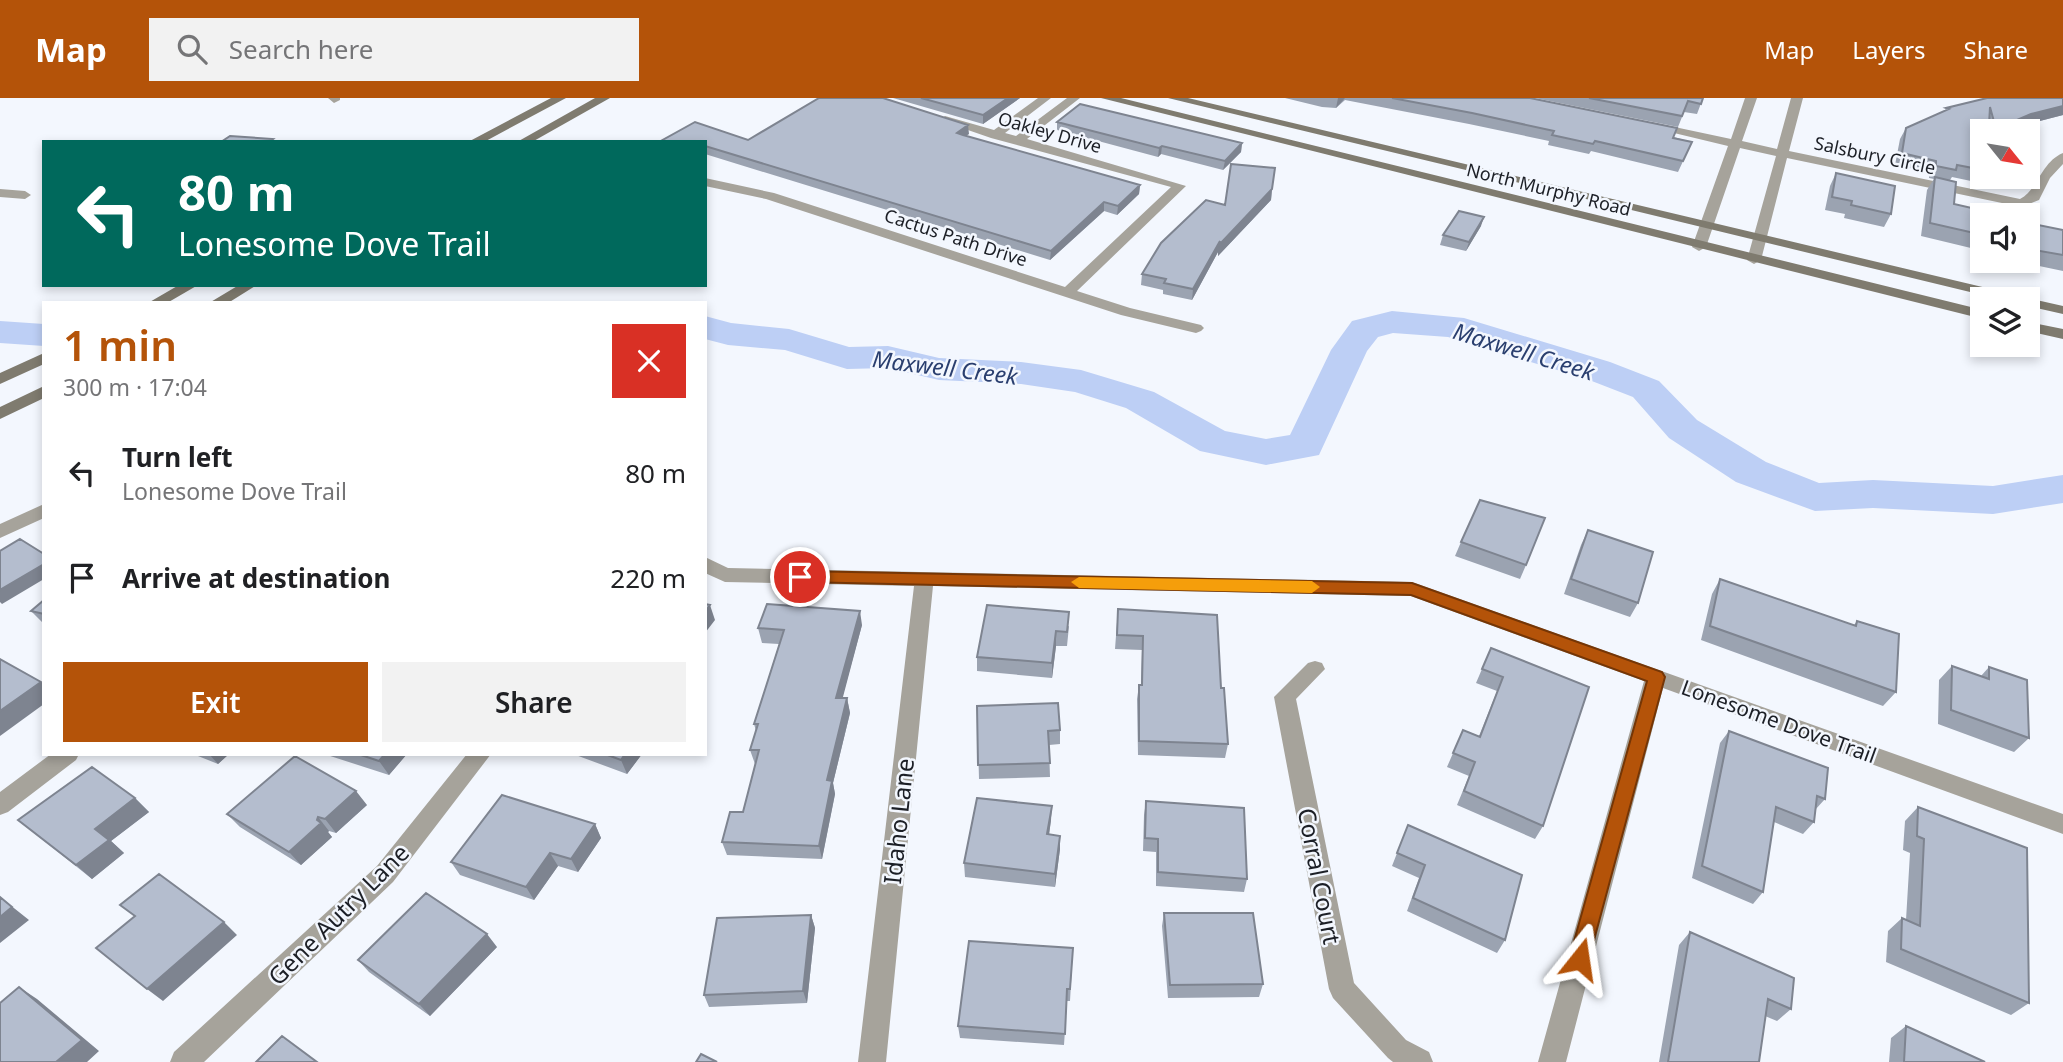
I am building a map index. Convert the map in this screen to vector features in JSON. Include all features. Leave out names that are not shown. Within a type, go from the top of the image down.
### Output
[{"type":"main road","points":[[478,140],[560,98]]},
{"type":"main road","points":[[527,140],[604,98]]},
{"type":"main road","name":"North Murphy Road","points":[[1107,98],[1699,247],[1970,312]]},
{"type":"main road","name":"North Murphy Road","points":[[1174,98],[1970,288]]},
{"type":"main road","points":[[159,301],[187,287]]},
{"type":"main road","points":[[220,301],[246,287]]},
{"type":"main road","points":[[2040,305],[2063,310]]},
{"type":"main road","points":[[2040,329],[2063,334]]},
{"type":"main road","points":[[0,379],[42,359]]},
{"type":"main road","points":[[0,414],[42,392]]},
{"type":"street","points":[[995,135],[1045,98]]},
{"type":"street","points":[[1017,141],[1074,98]]},
{"type":"street","points":[[1699,247],[1751,98]]},
{"type":"street","points":[[1754,260],[1797,98]]},
{"type":"street","name":"Oakley Drive","points":[[933,116],[1180,186],[1066,293]]},
{"type":"street","points":[[1640,124],[1782,153]]},
{"type":"street","name":"Salsbury Circle","points":[[1782,153],[2021,204],[2034,197],[2043,176],[2063,156]]},
{"type":"street","name":"Cactus Path Drive","points":[[707,182],[769,195],[1126,312],[1196,327]]},
{"type":"street","points":[[0,193],[25,195]]},
{"type":"street","points":[[0,532],[42,511]]},
{"type":"street","name":"Lonesome Dove Trail","points":[[707,565],[725,575],[1412,589],[2063,824]]},
{"type":"street","name":"Idaho Lane","points":[[873,1062],[924,579]]},
{"type":"street","name":"Corral Court","points":[[1315,669],[1285,697],[1342,989],[1398,1049],[1419,1062]]},
{"type":"street","points":[[1552,1062],[1656,677]]},
{"type":"street","points":[[0,805],[65,756]]},
{"type":"street","name":"Gene Autry Lane","points":[[184,1062],[385,874],[478,756]]},
{"type":"building","points":[[819,98],[883,98],[968,125],[957,133],[1140,185],[1118,206],[1104,202],[1051,251],[707,147],[707,140],[663,140],[695,122],[748,140]]},
{"type":"building","points":[[921,98],[1008,98],[983,115]]},
{"type":"building","points":[[1392,98],[1530,98],[1677,128],[1673,138],[1692,142],[1683,161],[1595,141],[1593,144],[1552,135],[1554,131]]},
{"type":"building","points":[[1589,98],[1703,98],[1701,104],[1688,101],[1682,116]]},
{"type":"building","points":[[1987,98],[2063,98],[2063,106],[2019,119],[1993,119],[1990,107],[1989,119],[1970,119],[1970,167],[1957,165],[1956,170],[1936,166],[1936,161],[1902,153],[1906,128],[1949,109],[1946,108]]},
{"type":"building","points":[[1080,104],[1242,143],[1225,161],[1162,146],[1159,148],[1057,122]]},
{"type":"building","points":[[230,136],[273,139],[272,140],[224,140]]},
{"type":"building","points":[[1231,164],[1275,168],[1272,189],[1219,245],[1220,241],[1193,289],[1164,283],[1166,279],[1142,274],[1161,243],[1206,200],[1225,205]]},
{"type":"building","points":[[1836,173],[1895,186],[1891,214],[1851,205],[1852,201],[1832,197]]},
{"type":"building","points":[[1935,177],[1956,182],[1954,204],[1970,208],[1970,232],[1930,223]]},
{"type":"building","points":[[1459,211],[1484,217],[1469,242],[1443,235]]},
{"type":"building","points":[[2040,225],[2063,230],[2063,255],[2040,251]]},
{"type":"building","points":[[1480,500],[1545,518],[1526,565],[1461,542]]},
{"type":"building","points":[[1588,530],[1653,552],[1638,603],[1571,579]]},
{"type":"building","points":[[20,539],[42,553],[42,565],[0,590],[0,551]]},
{"type":"building","points":[[1720,579],[1856,626],[1857,621],[1899,634],[1896,692],[1710,626]]},
{"type":"building","points":[[42,602],[42,614],[31,611]]},
{"type":"building","points":[[767,604],[860,611],[836,698],[847,698],[827,780],[832,781],[819,846],[722,842],[730,812],[743,812],[759,750],[750,750],[758,724],[754,724],[784,630],[758,628]]},
{"type":"building","points":[[987,605],[1069,612],[1067,632],[1056,631],[1052,663],[977,657]]},
{"type":"building","points":[[1118,609],[1217,615],[1221,688],[1224,688],[1228,744],[1139,741],[1139,685],[1142,685],[1143,636],[1117,635]]},
{"type":"building","points":[[1491,648],[1589,687],[1543,826],[1464,791],[1475,762],[1453,753],[1463,730],[1480,737],[1503,677],[1482,669]]},
{"type":"building","points":[[0,659],[41,682],[0,711]]},
{"type":"building","points":[[1952,666],[1989,679],[1989,667],[2027,680],[2029,738],[1951,710]]},
{"type":"building","points":[[1058,703],[1060,730],[1048,731],[1050,763],[978,765],[977,706]]},
{"type":"building","points":[[1729,731],[1828,768],[1825,799],[1817,796],[1814,822],[1776,807],[1763,892],[1702,866]]},
{"type":"building","points":[[295,756],[356,791],[325,819],[318,817],[317,820],[321,823],[289,852],[227,814]]},
{"type":"building","points":[[364,756],[383,756],[379,761]]},
{"type":"building","points":[[92,767],[135,798],[95,829],[109,840],[76,865],[18,820]]},
{"type":"building","points":[[502,795],[595,824],[571,859],[550,853],[526,887],[451,862]]},
{"type":"building","points":[[977,798],[1052,806],[1047,834],[1060,836],[1055,874],[964,863]]},
{"type":"building","points":[[1146,801],[1244,808],[1247,879],[1158,872],[1158,839],[1145,838]]},
{"type":"building","points":[[1918,807],[2027,848],[2029,1003],[1901,949],[1902,918],[1920,926],[1924,839],[1917,836]]},
{"type":"building","points":[[1408,825],[1522,875],[1505,940],[1413,898],[1425,865],[1397,853]]},
{"type":"building","points":[[159,874],[224,922],[147,989],[96,948],[135,916],[120,905]]},
{"type":"building","points":[[426,893],[487,934],[419,1004],[358,960]]},
{"type":"building","points":[[0,897],[12,907],[0,917]]},
{"type":"building","points":[[1164,913],[1253,913],[1263,984],[1170,985]]},
{"type":"building","points":[[811,915],[803,991],[704,995],[717,918]]},
{"type":"building","points":[[1690,932],[1794,978],[1791,1009],[1768,999],[1759,1062],[1668,1062]]},
{"type":"building","points":[[969,941],[1073,948],[1070,989],[1067,989],[1065,1034],[958,1026]]},
{"type":"building","points":[[19,987],[82,1040],[56,1062],[0,1062],[0,1003]]},
{"type":"building","points":[[1906,1026],[1985,1062],[1904,1062]]},
{"type":"building","points":[[282,1036],[317,1062],[256,1062]]},
{"type":"building","points":[[701,1054],[717,1062],[696,1062]]},
{"type":"waterway","name":"Maxwell Creek","points":[[707,328],[728,334],[789,340],[847,358],[888,357],[939,369],[1021,373],[1081,381],[1140,400],[1214,442],[1266,452],[1305,446],[1349,350],[1365,329],[1392,322],[1451,326],[1597,370],[1646,389],[1683,429],[1751,472],[1815,497],[1873,494],[1993,500],[2063,489]]},
{"type":"waterway","name":"Maxwell Creek","points":[[0,332],[42,335]]},
{"type":"slow traffic","points":[[1079,582],[1312,587]]},
{"type":"route","points":[[800,577],[1412,589],[1656,677],[1580,959]]}]
